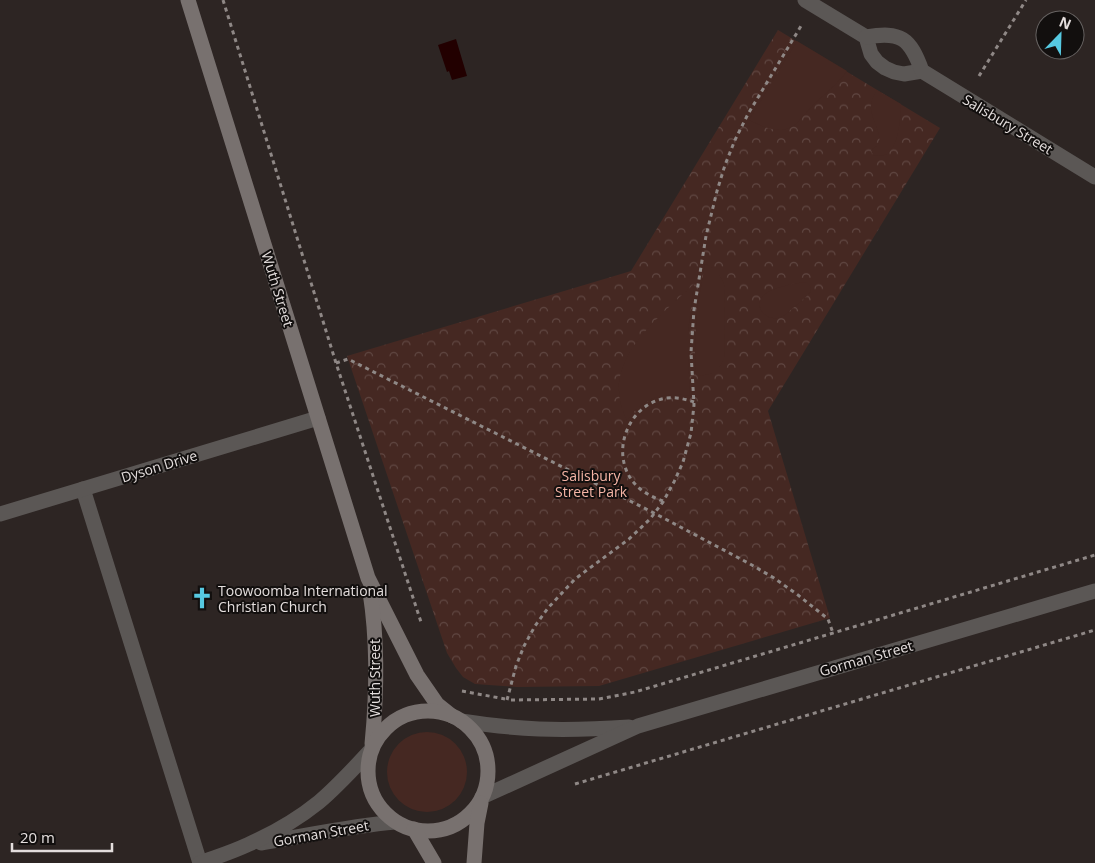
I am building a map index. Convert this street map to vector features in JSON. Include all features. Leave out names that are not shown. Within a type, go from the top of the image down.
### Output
[{"type":"street","name":"Wuth Street","points":[[188,0],[368,578],[374,614],[376,651],[376,687],[371,749]]},
{"type":"street","points":[[810,3],[866,37],[883,34],[903,39],[916,54],[922,71],[904,74],[885,68],[871,54],[866,37]]},
{"type":"street","name":"Salisbury Street","points":[[922,71],[1095,177]]},
{"type":"street","name":"Dyson Drive","points":[[0,514],[318,418]]},
{"type":"street","points":[[83,489],[200,863]]},
{"type":"street","name":"Wuth Street","points":[[368,578],[416,675],[437,704],[456,719]]},
{"type":"street","name":"Gorman Street","points":[[482,798],[638,726],[1095,591]]},
{"type":"street","points":[[474,863],[477,823],[488,776],[486,755],[477,736],[456,719],[433,711],[414,713],[396,720],[381,732],[371,749],[367,770],[370,790],[380,808],[395,822],[414,830],[434,831],[453,826],[469,814],[482,798]]},
{"type":"street","name":"Gorman Street","points":[[456,719],[499,726],[538,729],[638,726]]},
{"type":"street","name":"Gorman Street","points":[[200,863],[247,846],[296,818],[319,802],[347,776],[371,749]]},
{"type":"street","name":"Gorman Street","points":[[247,846],[360,825],[395,822]]},
{"type":"street","points":[[414,830],[434,863]]},
{"type":"path","points":[[223,0],[336,363],[423,629]]},
{"type":"path","points":[[972,72],[979,77],[1026,0]]},
{"type":"path","points":[[507,700],[516,666],[524,646],[548,608],[574,580],[629,539],[650,519],[674,482],[683,462],[691,434],[694,402],[691,352],[694,310],[706,236],[717,191],[735,140],[810,3]]},
{"type":"path","points":[[336,363],[348,359],[654,512],[774,578],[828,619],[833,633]]},
{"type":"path","points":[[663,501],[648,495],[638,488],[630,478],[624,466],[622,453],[626,428],[633,417],[654,402],[666,398],[678,398],[694,402]]},
{"type":"path","points":[[461,690],[507,700],[599,699],[635,692],[1095,555]]},
{"type":"path","points":[[573,785],[1095,630]]},
{"type":"green space","name":"Salisbury Street Park","points":[[778,30],[940,128],[768,411],[830,618],[599,686],[517,687],[475,684],[463,677],[447,653],[347,356],[631,271]]},
{"type":"green space","points":[[797,41],[847,71],[799,121],[787,129],[774,130],[749,120]]},
{"type":"green space","points":[[877,90],[901,104],[899,130],[896,139],[893,147],[882,156],[873,155],[871,150],[879,142],[871,106]]},
{"type":"green space","points":[[705,264],[718,273],[725,287],[724,359],[713,372],[706,375],[696,375],[697,310]]},
{"type":"green space","points":[[806,282],[810,286],[811,291],[783,316],[771,318],[763,313],[760,300],[766,293],[783,286]]},
{"type":"green space","points":[[694,284],[688,331],[690,396],[672,395],[654,398],[639,407],[627,421],[620,403],[619,391],[620,375],[626,360],[634,345],[657,318]]},
{"type":"green space","points":[[427,732],[442,735],[455,744],[464,757],[467,772],[464,787],[455,800],[442,809],[427,812],[412,809],[399,800],[390,787],[387,772],[390,757],[399,744],[412,735]]},
{"type":"shaded area","points":[[456,39],[467,76],[452,80],[449,71],[447,72],[438,45]]},
{"type":"place","name":"Toowoomba International Christian Church","points":[[202,598]]}]
